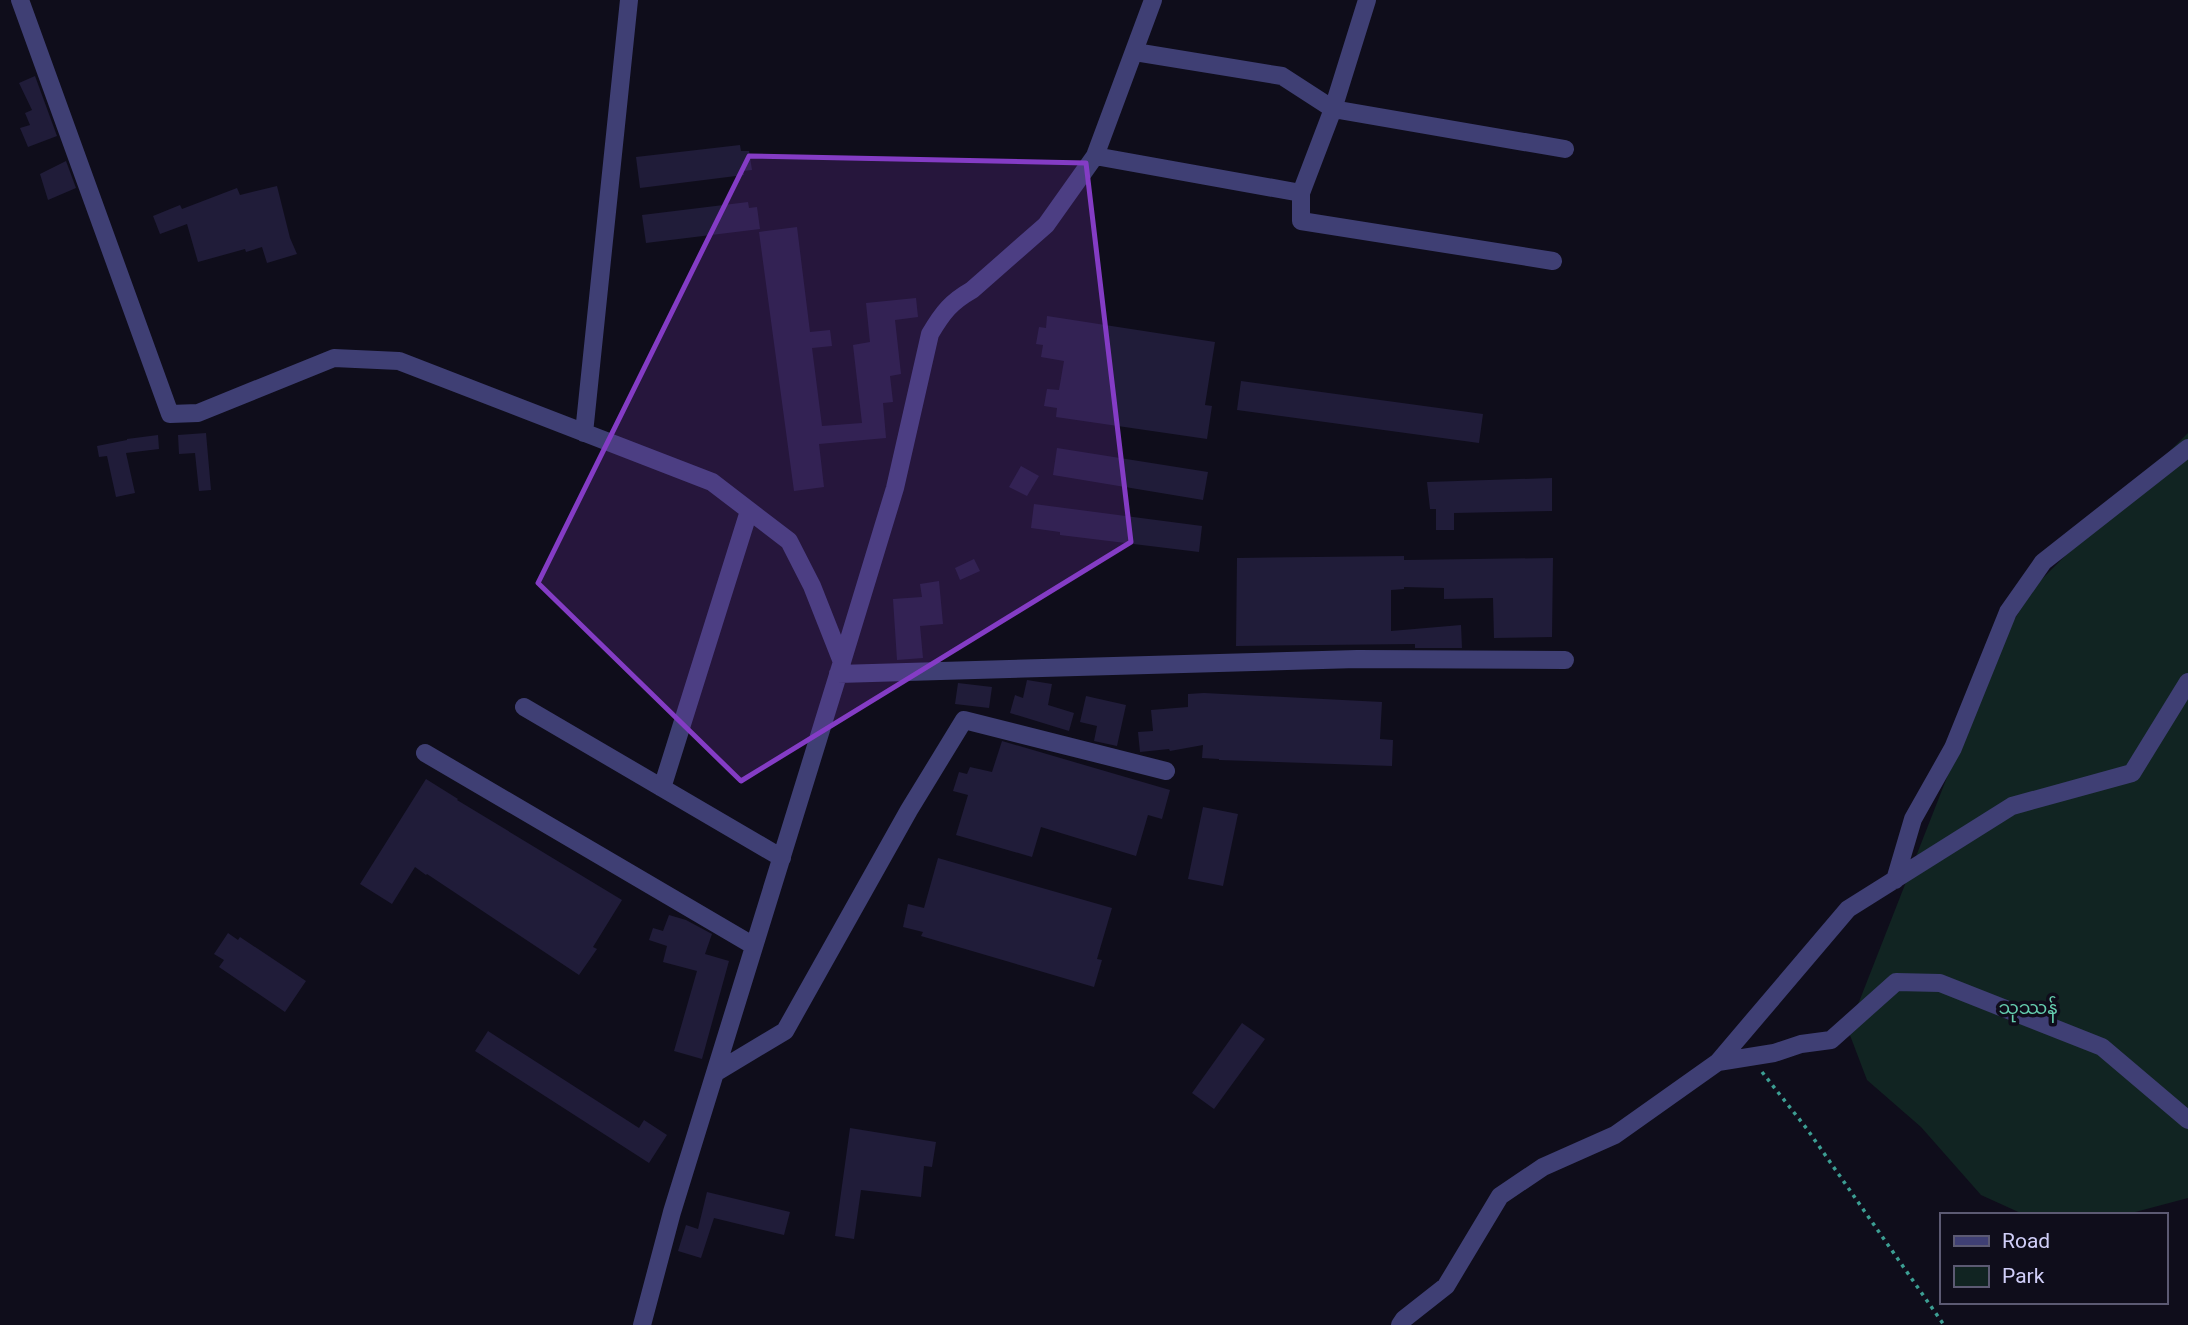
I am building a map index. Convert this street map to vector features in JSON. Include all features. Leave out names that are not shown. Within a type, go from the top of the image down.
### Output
[{"type":"street","points":[[20,0],[170,414],[198,414],[334,358],[399,361],[712,482],[789,541],[812,586],[840,668]]},
{"type":"street","points":[[584,433],[629,0]]},
{"type":"street","points":[[642,1325],[672,1212],[895,488],[930,334],[943,311],[972,290],[1046,225],[1095,156],[1153,0]]},
{"type":"street","points":[[1367,0],[1333,109],[1301,193],[1301,221],[1553,261]]},
{"type":"street","points":[[1135,52],[1282,76],[1333,109],[1565,149]]},
{"type":"street","points":[[1095,156],[1301,193]]},
{"type":"street","points":[[1895,880],[1913,819],[1953,748],[2008,612],[2043,562],[2188,448]]},
{"type":"street","points":[[662,788],[749,510]]},
{"type":"street","points":[[840,668],[1357,659],[1564,660]]},
{"type":"street","points":[[1400,1325],[1446,1286],[1500,1196],[1543,1167],[1615,1135],[1718,1062],[1848,909],[2012,806],[2132,773],[2188,682]]},
{"type":"street","points":[[524,707],[782,858]]},
{"type":"street","points":[[715,1073],[785,1031],[909,810],[964,720],[1166,771]]},
{"type":"street","points":[[425,753],[754,946]]},
{"type":"street","points":[[1718,1062],[1831,1040],[1896,982],[1940,983],[2102,1047],[2188,1121]]},
{"type":"path","points":[[1750,1057],[1807,1129],[1944,1325]]},
{"type":"highlighted area","points":[[749,156],[1086,163],[1131,542],[741,781],[538,583]]},
{"type":"green space","name":"သုဿန်","points":[[2188,433],[2188,1198],[2132,1213],[2021,1213],[1981,1195],[1921,1127],[1867,1080],[1848,1030],[2000,642],[2036,585]]},
{"type":"building","points":[[35,76],[57,136],[28,147],[20,128],[30,125],[25,113],[32,110],[19,83]]},
{"type":"building","points":[[740,145],[741,151],[749,151],[752,170],[743,171],[744,175],[640,188],[636,157]]},
{"type":"building","points":[[66,161],[76,188],[48,200],[40,174]]},
{"type":"building","points":[[277,186],[290,238],[297,254],[267,263],[262,247],[198,262],[187,224],[160,234],[153,216],[180,205],[182,209],[237,188],[240,195]]},
{"type":"building","points":[[748,202],[749,208],[757,207],[760,229],[646,243],[642,215]]},
{"type":"building","points":[[797,227],[810,332],[830,330],[832,346],[812,348],[822,426],[862,423],[853,345],[870,342],[866,303],[916,298],[918,317],[895,320],[901,374],[890,376],[893,402],[883,403],[886,438],[819,444],[824,487],[794,491],[759,232]]},
{"type":"building","points":[[1047,316],[1215,342],[1205,405],[1212,406],[1207,439],[1056,417],[1057,408],[1044,406],[1047,389],[1059,390],[1064,361],[1041,357],[1043,345],[1036,344],[1039,327],[1046,328]]},
{"type":"building","points":[[1241,381],[1483,414],[1479,443],[1237,410]]},
{"type":"building","points":[[206,433],[211,490],[199,491],[195,453],[179,454],[178,435]]},
{"type":"building","points":[[158,435],[159,449],[126,453],[135,493],[116,497],[107,456],[99,457],[97,446]]},
{"type":"building","points":[[1057,448],[1208,472],[1203,500],[1053,475]]},
{"type":"building","points":[[1021,466],[1039,476],[1027,496],[1009,487]]},
{"type":"building","points":[[1552,478],[1552,511],[1454,513],[1454,530],[1436,530],[1436,509],[1430,509],[1427,482]]},
{"type":"building","points":[[1034,504],[1202,526],[1199,552],[1060,535],[1060,532],[1031,528]]},
{"type":"building","points":[[1404,556],[1404,560],[1553,558],[1552,637],[1494,638],[1493,598],[1444,599],[1444,588],[1404,587],[1391,590],[1391,631],[1461,625],[1462,648],[1415,648],[1415,644],[1236,646],[1237,558]]},
{"type":"building","points":[[974,559],[980,571],[960,580],[955,568]]},
{"type":"building","points":[[939,581],[943,624],[920,626],[923,658],[897,660],[893,599],[922,597],[920,584]]},
{"type":"building","points":[[1027,680],[1052,684],[1048,705],[1074,713],[1069,731],[1010,713],[1015,695],[1023,698]]},
{"type":"building","points":[[958,683],[992,687],[989,708],[955,704]]},
{"type":"building","points":[[1188,694],[1382,702],[1380,739],[1393,740],[1392,766],[1219,760],[1202,758],[1203,745],[1170,751],[1140,752],[1138,732],[1153,731],[1151,710],[1188,707]]},
{"type":"building","points":[[1086,696],[1126,705],[1117,746],[1094,741],[1097,726],[1080,722]]},
{"type":"building","points":[[1002,741],[1170,790],[1162,819],[1148,815],[1136,856],[1041,827],[1032,857],[956,835],[968,795],[953,791],[959,772],[967,774],[970,767],[992,772]]},
{"type":"building","points":[[426,779],[622,900],[593,947],[597,949],[579,975],[415,867],[392,904],[360,884]]},
{"type":"building","points":[[1203,807],[1238,814],[1223,886],[1188,879]]},
{"type":"building","points":[[938,858],[1112,908],[1097,959],[1102,960],[1094,987],[921,936],[923,932],[903,927],[908,904],[924,908]]},
{"type":"building","points":[[669,915],[686,920],[712,934],[705,954],[729,961],[702,1059],[674,1051],[697,971],[663,962],[667,946],[649,940],[653,928],[663,931]]},
{"type":"building","points":[[228,933],[238,940],[240,937],[306,981],[285,1012],[219,967],[224,960],[214,954]]},
{"type":"building","points":[[1242,1023],[1265,1039],[1214,1109],[1192,1093]]},
{"type":"building","points":[[488,1031],[639,1128],[644,1120],[667,1135],[649,1163],[475,1051]]},
{"type":"building","points":[[850,1128],[936,1142],[932,1167],[924,1166],[921,1197],[861,1190],[854,1239],[835,1236]]},
{"type":"building","points":[[707,1192],[790,1212],[784,1235],[714,1218],[701,1258],[678,1251],[686,1225],[698,1229]]}]
